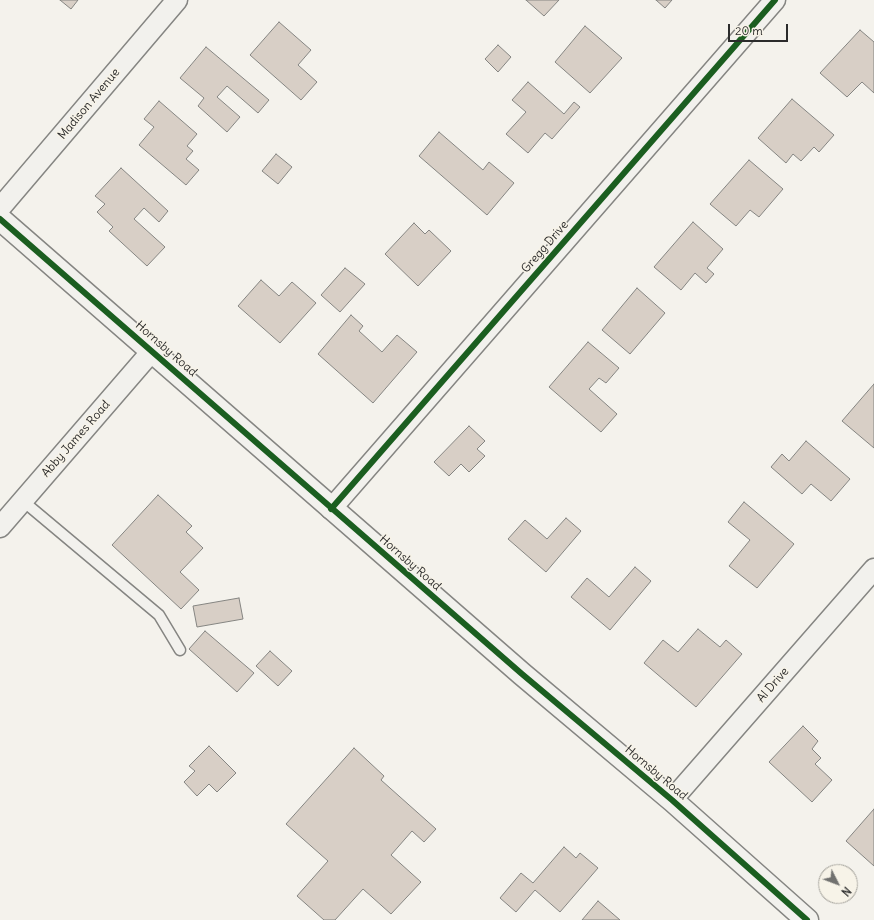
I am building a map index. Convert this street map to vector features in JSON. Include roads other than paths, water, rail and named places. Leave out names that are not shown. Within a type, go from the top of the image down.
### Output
[{"type":"street","name":"Madison Avenue","points":[[0,208],[177,0]]},
{"type":"street","name":"Gregg Drive","points":[[331,509],[775,0]]},
{"type":"street","name":"Hornsby Road","points":[[0,219],[331,509],[522,674],[672,800],[807,920]]},
{"type":"street","name":"Abby James Road","points":[[0,527],[152,351]]},
{"type":"street","name":"Al Drive","points":[[672,800],[874,569]]},
{"type":"lane","points":[[23,501],[159,615],[180,650]]}]
